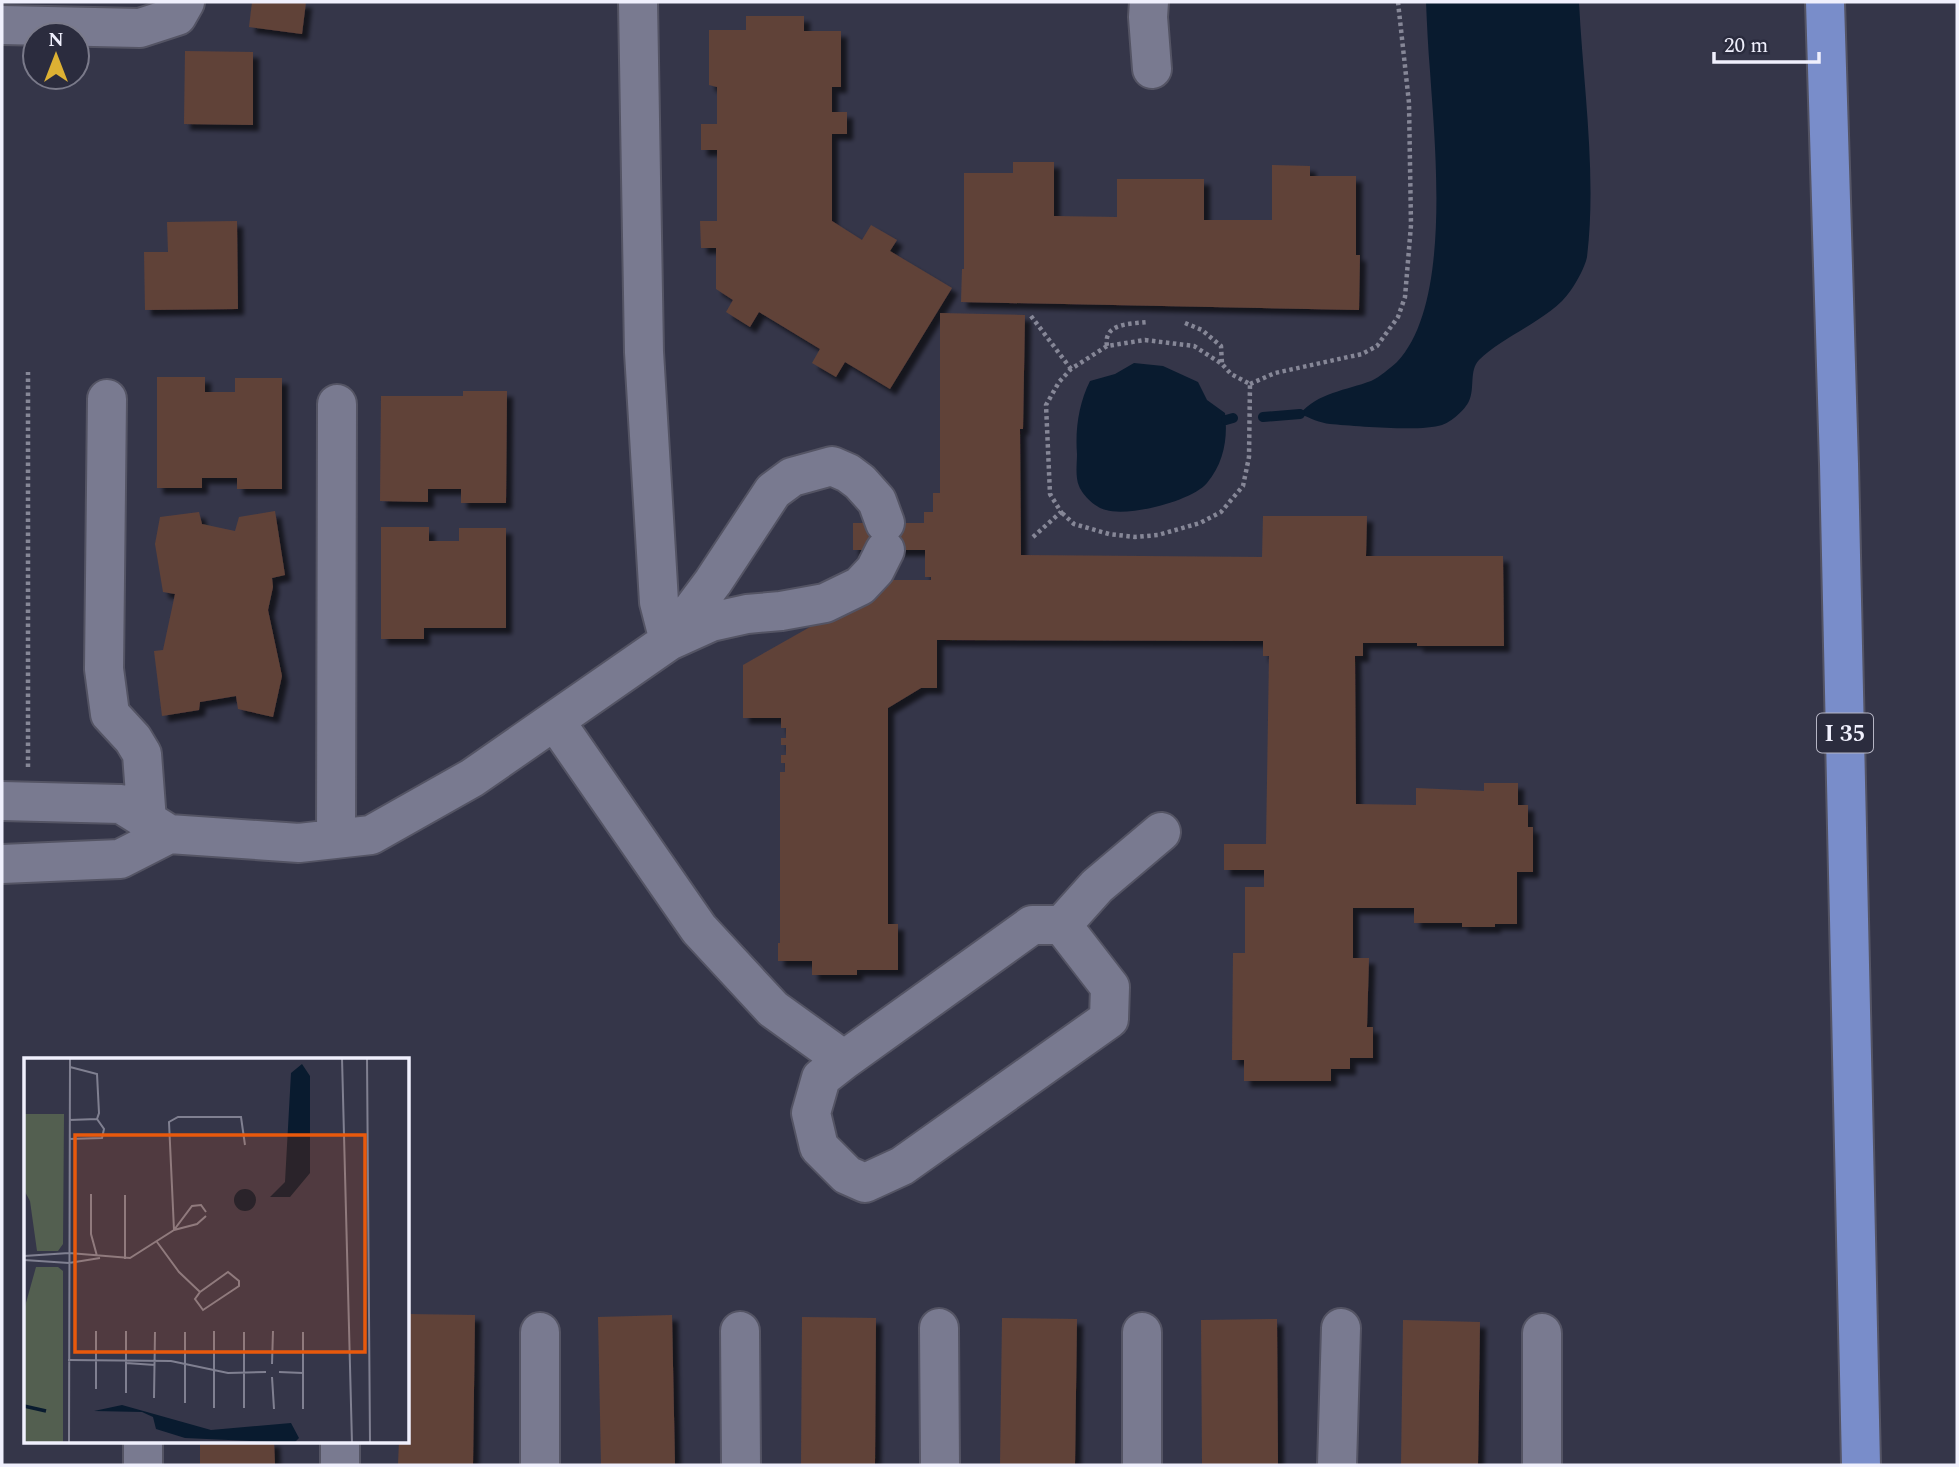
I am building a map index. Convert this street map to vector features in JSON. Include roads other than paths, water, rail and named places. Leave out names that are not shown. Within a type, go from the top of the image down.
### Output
[{"type":"highway","name":"I 35","points":[[1825,2],[1840,478],[1861,1465]]},
{"type":"street","points":[[2,25],[140,28],[177,16],[185,2]]},
{"type":"street","points":[[638,2],[644,352],[659,602],[669,641]]},
{"type":"street","points":[[1149,2],[1152,69]]},
{"type":"street","points":[[107,399],[103,669],[110,715],[133,739],[142,754],[158,827]]},
{"type":"street","points":[[336,838],[337,404]]},
{"type":"street","points":[[15,801],[121,804],[158,827],[299,843],[370,835],[472,778],[669,641],[711,622],[825,603],[860,586],[875,570],[885,537],[877,501],[860,482],[832,466],[792,477],[773,491],[713,582],[669,641]]},
{"type":"street","points":[[555,721],[699,929],[773,1009],[844,1060]]},
{"type":"street","points":[[2,864],[120,859],[158,827]]},
{"type":"street","points":[[1062,925],[1110,987],[1109,1019],[902,1167],[865,1183],[847,1175],[819,1147],[811,1113],[821,1078],[1032,925],[1062,925],[1097,886],[1161,832]]},
{"type":"street","points":[[939,1328],[940,1465]]},
{"type":"street","points":[[1337,1465],[1341,1328]]},
{"type":"street","points":[[740,1331],[741,1465]]},
{"type":"street","points":[[540,1332],[540,1465]]},
{"type":"street","points":[[1142,1332],[1142,1465]]},
{"type":"street","points":[[1542,1333],[1542,1465]]},
{"type":"street","points":[[143,1442],[143,1465]]},
{"type":"street","points":[[340,1442],[340,1465]]},
{"type":"water","points":[[1426,2],[1579,2],[1590,162],[1587,257],[1578,278],[1563,300],[1479,360],[1474,369],[1469,401],[1461,412],[1449,421],[1432,427],[1404,428],[1322,423],[1300,414],[1315,401],[1374,379],[1397,362],[1414,336],[1426,303],[1433,264],[1436,181]]},
{"type":"water","points":[[1134,363],[1163,366],[1198,382],[1207,400],[1225,413],[1226,432],[1217,467],[1199,490],[1160,506],[1116,512],[1098,507],[1081,490],[1077,470],[1079,416],[1090,381],[1115,374]]},
{"type":"waterway","points":[[1263,417],[1300,414]]},
{"type":"waterway","points":[[1226,420],[1233,418]]}]
